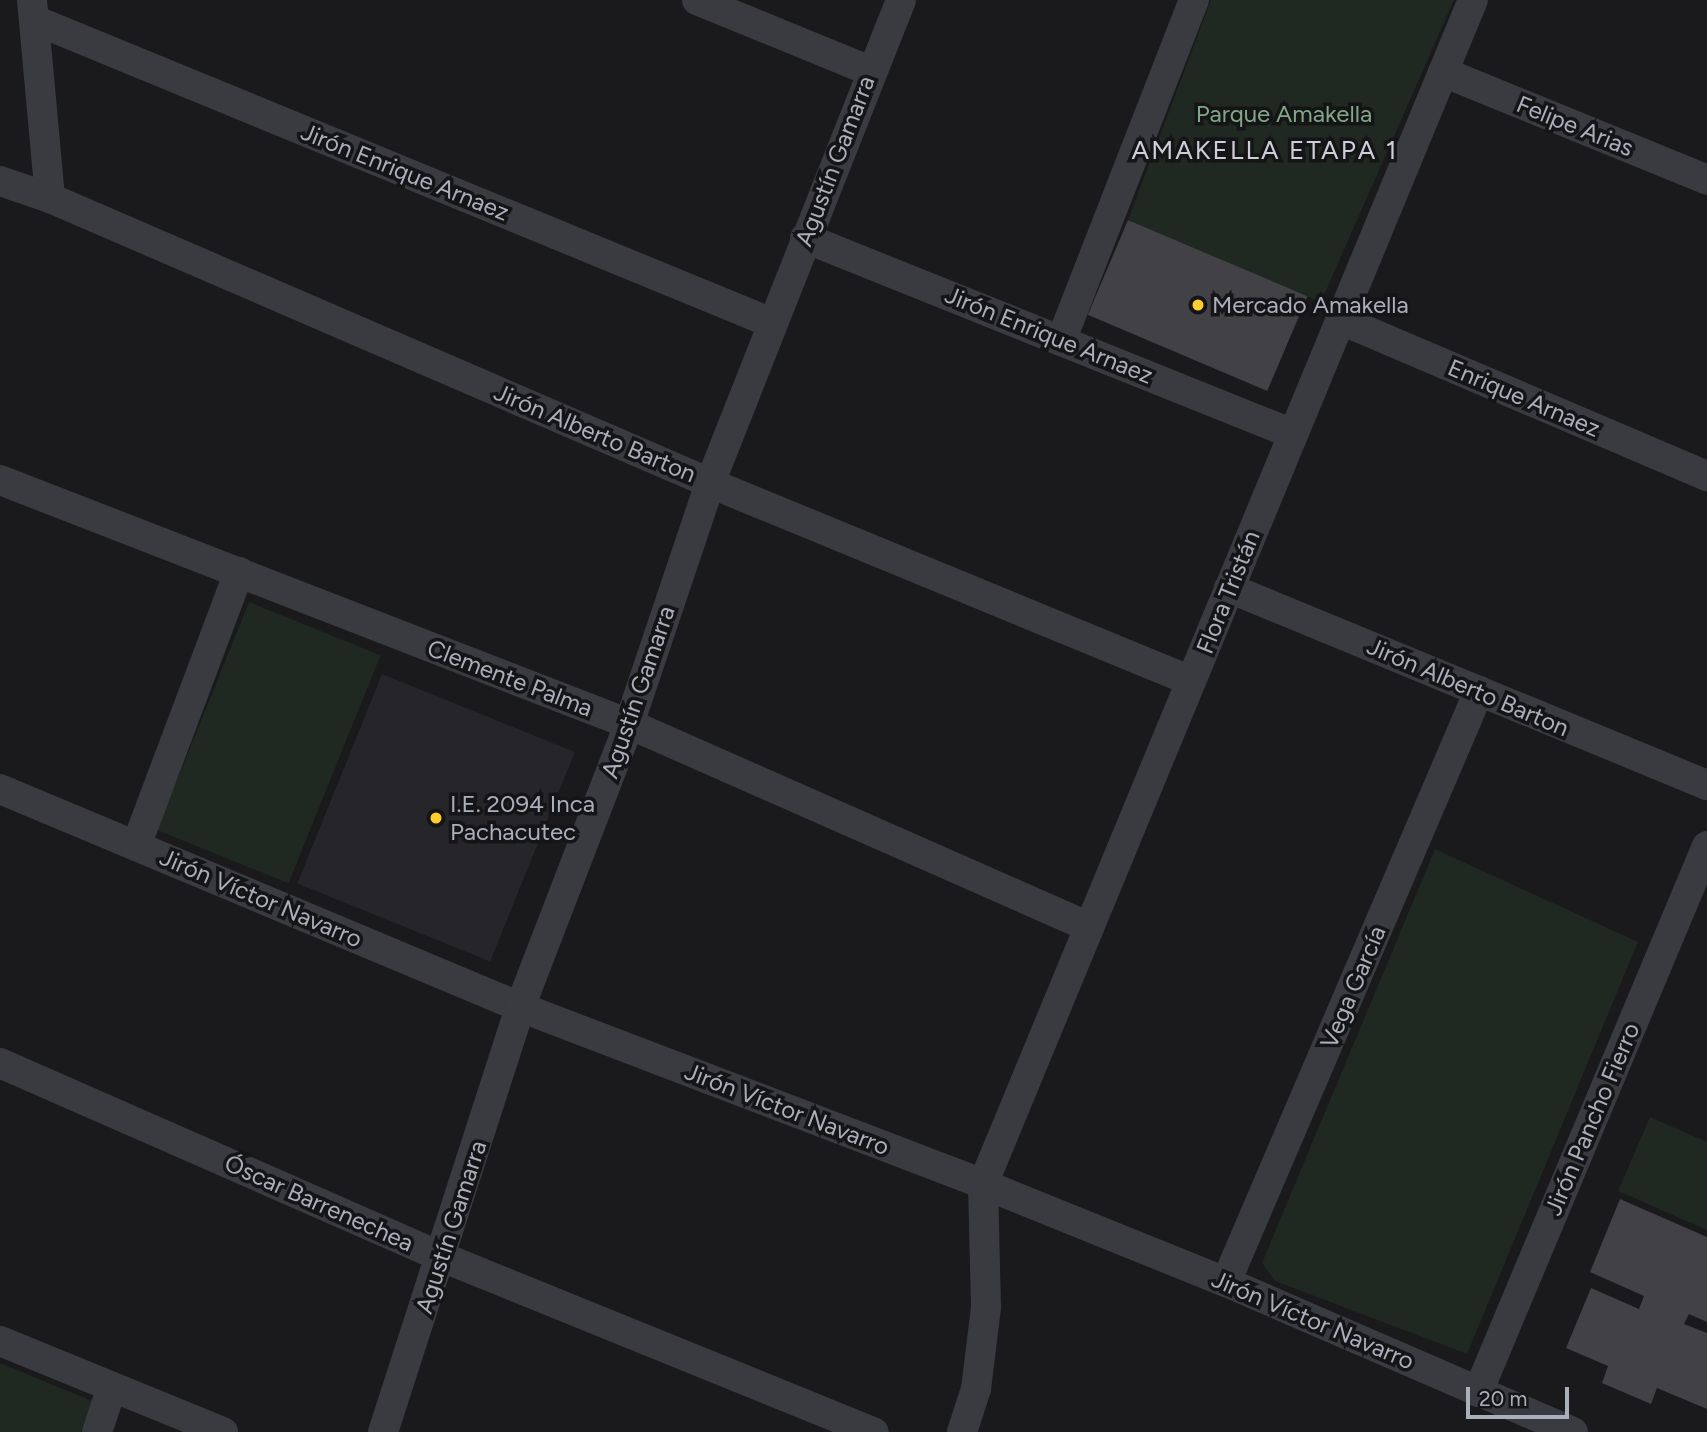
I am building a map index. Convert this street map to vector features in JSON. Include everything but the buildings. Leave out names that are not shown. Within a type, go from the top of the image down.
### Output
[{"type":"street","points":[[697,0],[870,71]]},
{"type":"street","name":"Agustín Gamarra","points":[[383,1432],[442,1257],[520,1007],[629,724],[710,482],[870,71],[901,0]]},
{"type":"street","points":[[1061,341],[1194,0]]},
{"type":"street","name":"Flora Tristán","points":[[983,1184],[1473,0]]},
{"type":"street","points":[[35,10],[50,198]]},
{"type":"street","name":"Jirón Enrique Arnaez","points":[[35,10],[772,323]]},
{"type":"street","name":"Felipe Arias","points":[[1443,72],[1707,180]]},
{"type":"street","name":"Jirón Alberto Barton","points":[[0,181],[50,198],[710,482],[1191,681]]},
{"type":"street","name":"Jirón Enrique Arnaez","points":[[805,238],[1293,435]]},
{"type":"street","name":"Enrique Arnaez","points":[[1341,320],[1707,476]]},
{"type":"street","name":"Clemente Palma","points":[[1,481],[629,724],[1089,927]]},
{"type":"street","points":[[136,846],[239,572]]},
{"type":"street","name":"Jirón Alberto Barton","points":[[1230,588],[1707,785]]},
{"type":"street","name":"Vega García","points":[[1226,1282],[1479,691]]},
{"type":"street","name":"Jirón Víctor Navarro","points":[[0,789],[520,1007],[983,1184],[1226,1282],[1573,1432]]},
{"type":"street","name":"Jirón Pancho Fierro","points":[[1478,1392],[1707,846]]},
{"type":"street","name":"Óscar Barrenechea","points":[[0,1063],[442,1257],[874,1432]]},
{"type":"street","points":[[962,1432],[976,1389],[986,1307],[983,1184]]},
{"type":"street","points":[[0,1341],[223,1432]]},
{"type":"street","points":[[97,1432],[112,1387]]},
{"type":"shaded area","name":"I.E. 2094 Inca Pachacutec","points":[[382,674],[575,752],[490,961],[297,884]]},
{"type":"green space","name":"Parque Amakella","points":[[1211,0],[1454,0],[1321,302],[1128,220]]},
{"type":"green space","points":[[249,602],[381,655],[289,883],[157,830]]},
{"type":"green space","points":[[1435,849],[1638,942],[1467,1354],[1275,1281],[1262,1263]]},
{"type":"green space","points":[[1650,1117],[1707,1142],[1707,1230],[1618,1191]]},
{"type":"green space","points":[[0,1363],[92,1401],[81,1432],[0,1432]]},
{"type":"place","name":"Mercado Amakella","points":[[1198,305]]},
{"type":"place","name":"I.E. 2094 Inca Pachacutec","points":[[436,818]]},
{"type":"district","name":"AMAKELLA ETAPA 1","points":[[1265,151]]}]
